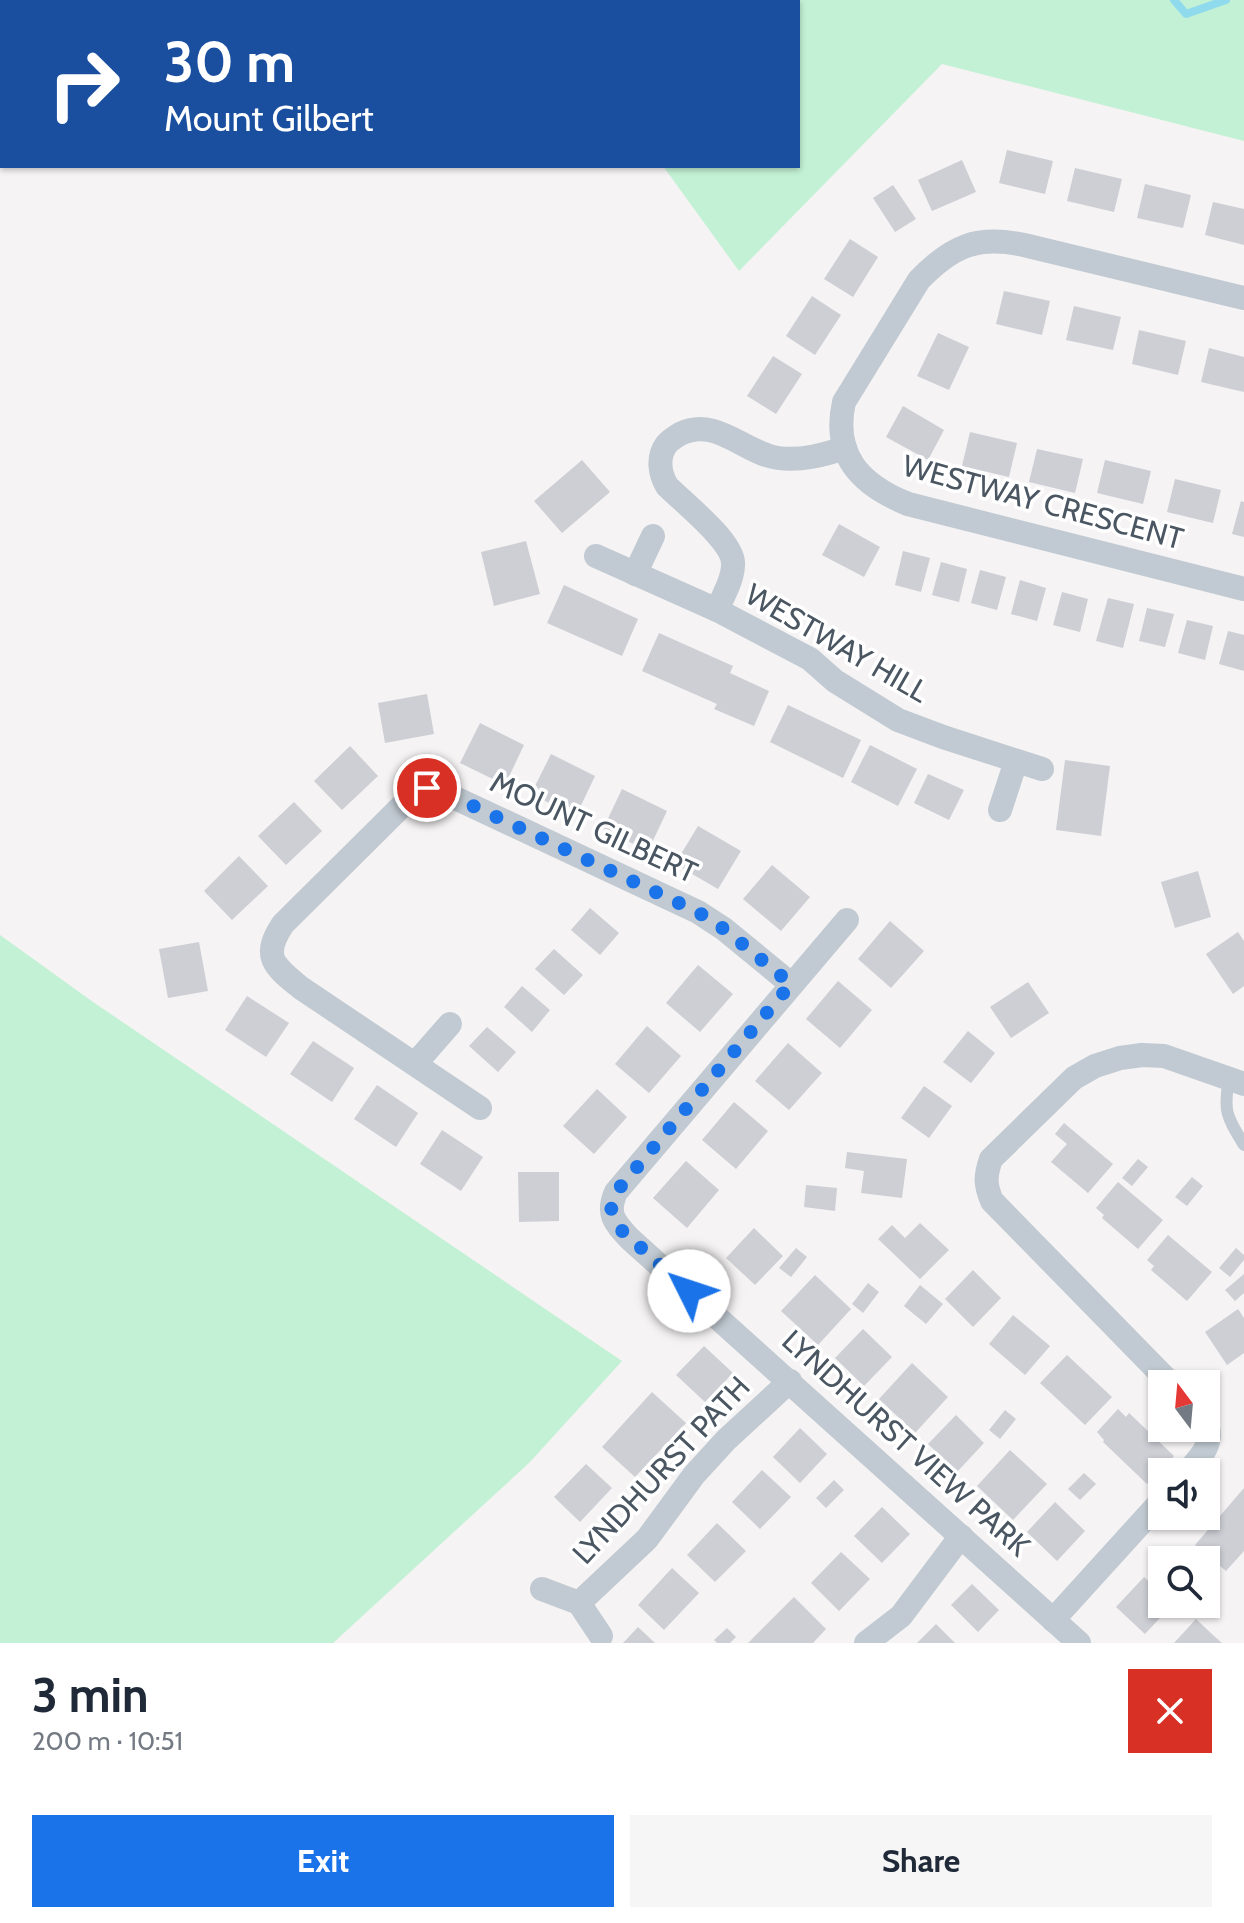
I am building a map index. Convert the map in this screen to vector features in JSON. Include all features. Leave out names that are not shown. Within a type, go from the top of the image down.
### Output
[{"type":"street","points":[[845,448],[841,417],[844,402],[919,280],[935,263],[953,251],[976,242],[1012,242],[1244,298]]},
{"type":"street","name":"WESTWAY HILL","points":[[717,610],[732,573],[733,561],[721,538],[667,486],[660,466],[666,445],[684,432],[696,429],[721,433],[762,454],[776,457],[816,457],[845,448]]},
{"type":"street","name":"WESTWAY CRESCENT","points":[[845,448],[870,485],[908,504],[1244,589]]},
{"type":"street","points":[[635,574],[653,536]]},
{"type":"street","name":"WESTWAY HILL","points":[[596,556],[717,610],[810,659],[835,681],[898,720],[1042,769]]},
{"type":"street","points":[[1000,810],[1016,761]]},
{"type":"street","name":"MOUNT GILBERT","points":[[480,1108],[285,975],[271,954],[271,945],[283,924],[417,791],[427,788],[438,790],[698,912],[724,929],[791,984]]},
{"type":"street","points":[[791,984],[847,920]]},
{"type":"street","name":"LYNDHURST VIEW PARK","points":[[791,984],[616,1192],[610,1203],[612,1215],[619,1228],[1079,1643]]},
{"type":"street","points":[[415,1064],[450,1024]]},
{"type":"street","points":[[1157,1370],[992,1201],[985,1175],[991,1159],[1074,1078],[1095,1066],[1120,1058],[1164,1056],[1236,1082]]},
{"type":"street","name":"LYNDHURST PATH","points":[[579,1603],[647,1539],[694,1475],[726,1440],[790,1381]]},
{"type":"street","points":[[1053,1620],[1148,1515]]},
{"type":"street","points":[[866,1643],[901,1616],[961,1536]]},
{"type":"street","name":"LYNDHURST PATH","points":[[542,1589],[579,1603],[601,1636]]},
{"type":"lane","points":[[1236,1082],[1225,1102],[1226,1113],[1244,1145]]},
{"type":"green space","points":[[800,0],[1244,0],[1244,141],[942,64],[739,271],[664,168],[800,168]]},
{"type":"green space","points":[[0,935],[93,1002],[622,1361],[529,1463],[333,1643],[0,1643]]},
{"type":"building","points":[[1007,150],[1053,161],[1045,194],[999,183]]},
{"type":"building","points":[[962,160],[976,192],[932,211],[918,180]]},
{"type":"building","points":[[1075,168],[1122,179],[1114,212],[1067,201]]},
{"type":"building","points":[[1145,184],[1191,195],[1183,228],[1137,218]]},
{"type":"building","points":[[893,185],[916,219],[895,232],[873,198]]},
{"type":"building","points":[[1213,202],[1244,209],[1244,245],[1205,235]]},
{"type":"building","points":[[850,239],[878,257],[853,297],[824,279]]},
{"type":"building","points":[[1004,291],[1050,301],[1042,335],[996,324]]},
{"type":"building","points":[[812,296],[841,315],[815,355],[786,336]]},
{"type":"building","points":[[1074,306],[1121,317],[1113,350],[1066,340]]},
{"type":"building","points":[[1139,330],[1186,341],[1178,375],[1132,364]]},
{"type":"building","points":[[938,333],[969,347],[949,390],[917,376]]},
{"type":"building","points":[[1209,348],[1244,357],[1244,392],[1201,382]]},
{"type":"building","points":[[773,356],[802,374],[776,414],[747,396]]},
{"type":"building","points":[[903,406],[944,430],[928,460],[886,437]]},
{"type":"building","points":[[970,432],[1017,443],[1009,477],[962,466]]},
{"type":"building","points":[[1037,449],[1083,459],[1075,493],[1029,482]]},
{"type":"building","points":[[582,460],[610,492],[562,533],[534,501]]},
{"type":"building","points":[[1105,460],[1151,471],[1143,504],[1097,493]]},
{"type":"building","points":[[1175,479],[1221,490],[1213,523],[1167,512]]},
{"type":"building","points":[[1241,501],[1244,502],[1244,537],[1232,534]]},
{"type":"building","points":[[839,524],[880,547],[864,577],[822,555]]},
{"type":"building","points":[[526,541],[540,594],[494,606],[481,552]]},
{"type":"building","points":[[903,551],[930,558],[921,592],[895,585]]},
{"type":"building","points":[[941,562],[967,569],[959,602],[932,595]]},
{"type":"building","points":[[980,570],[1006,577],[997,610],[971,603]]},
{"type":"building","points":[[1020,580],[1046,588],[1037,621],[1011,614]]},
{"type":"building","points":[[564,585],[638,619],[622,656],[547,623]]},
{"type":"building","points":[[1062,592],[1088,599],[1080,632],[1053,625]]},
{"type":"building","points":[[1108,598],[1134,604],[1123,648],[1096,641]]},
{"type":"building","points":[[1147,608],[1174,614],[1165,647],[1139,641]]},
{"type":"building","points":[[1187,620],[1213,626],[1205,660],[1178,653]]},
{"type":"building","points":[[1228,631],[1244,635],[1244,671],[1219,664]]},
{"type":"building","points":[[659,633],[733,666],[730,673],[769,691],[754,726],[714,709],[717,704],[642,671]]},
{"type":"building","points":[[427,694],[434,734],[385,743],[378,703]]},
{"type":"building","points":[[788,705],[861,740],[843,778],[770,742]]},
{"type":"building","points":[[480,723],[524,745],[505,785],[460,763]]},
{"type":"building","points":[[870,745],[917,769],[898,806],[851,782]]},
{"type":"building","points":[[350,746],[378,776],[342,810],[314,781]]},
{"type":"building","points":[[551,754],[595,776],[576,816],[531,794]]},
{"type":"building","points":[[1065,760],[1110,766],[1101,836],[1056,830]]},
{"type":"building","points":[[928,774],[964,790],[949,820],[914,803]]},
{"type":"building","points":[[622,789],[667,811],[648,851],[603,829]]},
{"type":"building","points":[[294,802],[322,831],[286,865],[258,836]]},
{"type":"building","points":[[698,826],[741,851],[718,889],[675,864]]},
{"type":"building","points":[[239,856],[268,886],[232,920],[204,891]]},
{"type":"building","points":[[772,865],[810,897],[781,931],[743,899]]},
{"type":"building","points":[[1198,871],[1211,917],[1175,928],[1161,882]]},
{"type":"building","points":[[590,908],[619,933],[600,955],[571,930]]},
{"type":"building","points":[[890,921],[924,951],[891,988],[858,959]]},
{"type":"building","points":[[1238,932],[1244,941],[1244,986],[1233,994],[1206,954]]},
{"type":"building","points":[[199,942],[208,991],[168,998],[159,949]]},
{"type":"building","points":[[554,949],[583,975],[564,995],[535,969]]},
{"type":"building","points":[[698,965],[733,994],[700,1032],[666,1003]]},
{"type":"building","points":[[838,981],[872,1010],[840,1048],[806,1019]]},
{"type":"building","points":[[1028,982],[1049,1013],[1011,1038],[990,1007]]},
{"type":"building","points":[[522,986],[550,1010],[532,1032],[504,1007]]},
{"type":"building","points":[[247,996],[289,1023],[266,1057],[225,1030]]},
{"type":"building","points":[[647,1026],[681,1056],[649,1093],[615,1064]]},
{"type":"building","points":[[487,1027],[516,1052],[498,1072],[469,1046]]},
{"type":"building","points":[[968,1031],[995,1053],[971,1083],[943,1062]]},
{"type":"building","points":[[313,1041],[354,1068],[332,1102],[290,1074]]},
{"type":"building","points":[[788,1043],[822,1073],[789,1110],[755,1081]]},
{"type":"building","points":[[377,1085],[418,1113],[396,1147],[354,1119]]},
{"type":"building","points":[[924,1086],[952,1106],[929,1138],[901,1118]]},
{"type":"building","points":[[597,1089],[627,1117],[594,1154],[563,1126]]},
{"type":"building","points":[[734,1102],[768,1131],[736,1169],[702,1140]]},
{"type":"building","points":[[1064,1123],[1113,1164],[1088,1193],[1051,1162],[1067,1144],[1055,1134]]},
{"type":"building","points":[[442,1130],[483,1157],[461,1191],[420,1164]]},
{"type":"building","points":[[847,1152],[907,1159],[902,1198],[861,1193],[864,1171],[845,1168]]},
{"type":"building","points":[[1138,1159],[1148,1167],[1132,1186],[1122,1178]]},
{"type":"building","points":[[686,1161],[719,1190],[687,1228],[653,1198]]},
{"type":"building","points":[[518,1172],[559,1172],[559,1221],[519,1222]]},
{"type":"building","points":[[1192,1177],[1203,1186],[1187,1206],[1175,1197]]},
{"type":"building","points":[[1118,1182],[1163,1220],[1138,1249],[1102,1218],[1104,1215],[1096,1208]]},
{"type":"building","points":[[806,1185],[837,1188],[835,1211],[804,1207]]},
{"type":"building","points":[[920,1223],[949,1250],[920,1279],[878,1239],[892,1225],[905,1238]]},
{"type":"building","points":[[754,1228],[783,1256],[755,1285],[726,1258]]},
{"type":"building","points":[[1168,1235],[1212,1272],[1187,1301],[1151,1270],[1154,1266],[1147,1260]]},
{"type":"building","points":[[796,1248],[807,1257],[791,1277],[779,1268]]},
{"type":"building","points":[[1236,1248],[1244,1255],[1244,1260],[1230,1277],[1219,1268]]},
{"type":"building","points":[[973,1270],[1001,1298],[973,1327],[945,1299]]},
{"type":"building","points":[[1244,1274],[1244,1293],[1235,1301],[1225,1290]]},
{"type":"building","points":[[815,1275],[851,1309],[818,1345],[781,1311]]},
{"type":"building","points":[[868,1283],[879,1292],[863,1313],[852,1304]]},
{"type":"building","points":[[920,1285],[943,1304],[926,1324],[904,1306]]},
{"type":"building","points":[[1238,1309],[1244,1318],[1244,1353],[1227,1365],[1205,1332]]},
{"type":"building","points":[[1013,1315],[1050,1346],[1025,1375],[989,1344]]},
{"type":"building","points":[[863,1329],[892,1357],[864,1386],[835,1358]]},
{"type":"building","points":[[704,1346],[733,1373],[705,1402],[676,1375]]},
{"type":"building","points":[[1067,1355],[1112,1397],[1085,1425],[1040,1383]]},
{"type":"building","points":[[912,1363],[948,1397],[915,1433],[879,1399]]},
{"type":"building","points":[[652,1392],[686,1423],[635,1477],[602,1447]]},
{"type":"building","points":[[1118,1409],[1126,1417],[1129,1413],[1148,1431],[1148,1442],[1159,1442],[1174,1456],[1148,1458],[1147,1484],[1103,1442],[1097,1432]]},
{"type":"building","points":[[1005,1410],[1016,1419],[1000,1439],[989,1430]]},
{"type":"building","points":[[956,1415],[984,1443],[957,1472],[928,1444]]},
{"type":"building","points":[[800,1428],[827,1454],[800,1483],[773,1457]]},
{"type":"building","points":[[1010,1450],[1047,1484],[1013,1520],[977,1486]]},
{"type":"building","points":[[586,1464],[612,1488],[580,1522],[554,1497]]},
{"type":"building","points":[[762,1470],[791,1497],[760,1529],[732,1502]]},
{"type":"building","points":[[1084,1473],[1096,1484],[1080,1500],[1068,1489]]},
{"type":"building","points":[[834,1480],[844,1490],[826,1508],[816,1498]]},
{"type":"building","points":[[1244,1488],[1244,1551],[1226,1571],[1220,1566],[1220,1546],[1195,1545],[1208,1530],[1220,1530],[1220,1516]]},
{"type":"building","points":[[1055,1502],[1085,1531],[1057,1561],[1027,1532]]},
{"type":"building","points":[[882,1507],[910,1534],[882,1563],[854,1536]]},
{"type":"building","points":[[717,1523],[746,1551],[715,1582],[687,1555]]},
{"type":"building","points":[[841,1552],[870,1579],[839,1611],[811,1583]]},
{"type":"building","points":[[672,1568],[699,1593],[664,1630],[638,1605]]},
{"type":"building","points":[[1144,1577],[1148,1581],[1148,1618],[1160,1618],[1145,1634],[1116,1607]]},
{"type":"building","points":[[972,1584],[999,1610],[978,1632],[951,1605]]},
{"type":"building","points":[[794,1597],[826,1629],[813,1643],[748,1643]]},
{"type":"building","points":[[1196,1619],[1214,1636],[1222,1643],[1174,1643]]},
{"type":"building","points":[[936,1624],[955,1643],[917,1643]]},
{"type":"building","points":[[638,1627],[655,1643],[623,1643]]},
{"type":"building","points":[[727,1628],[736,1637],[730,1643],[717,1643],[714,1640]]},
{"type":"waterway","points":[[1174,0],[1186,14],[1226,0]]},
{"type":"route","points":[[427,788],[456,798],[698,912],[724,929],[791,984],[610,1203],[619,1228],[689,1291]]}]
